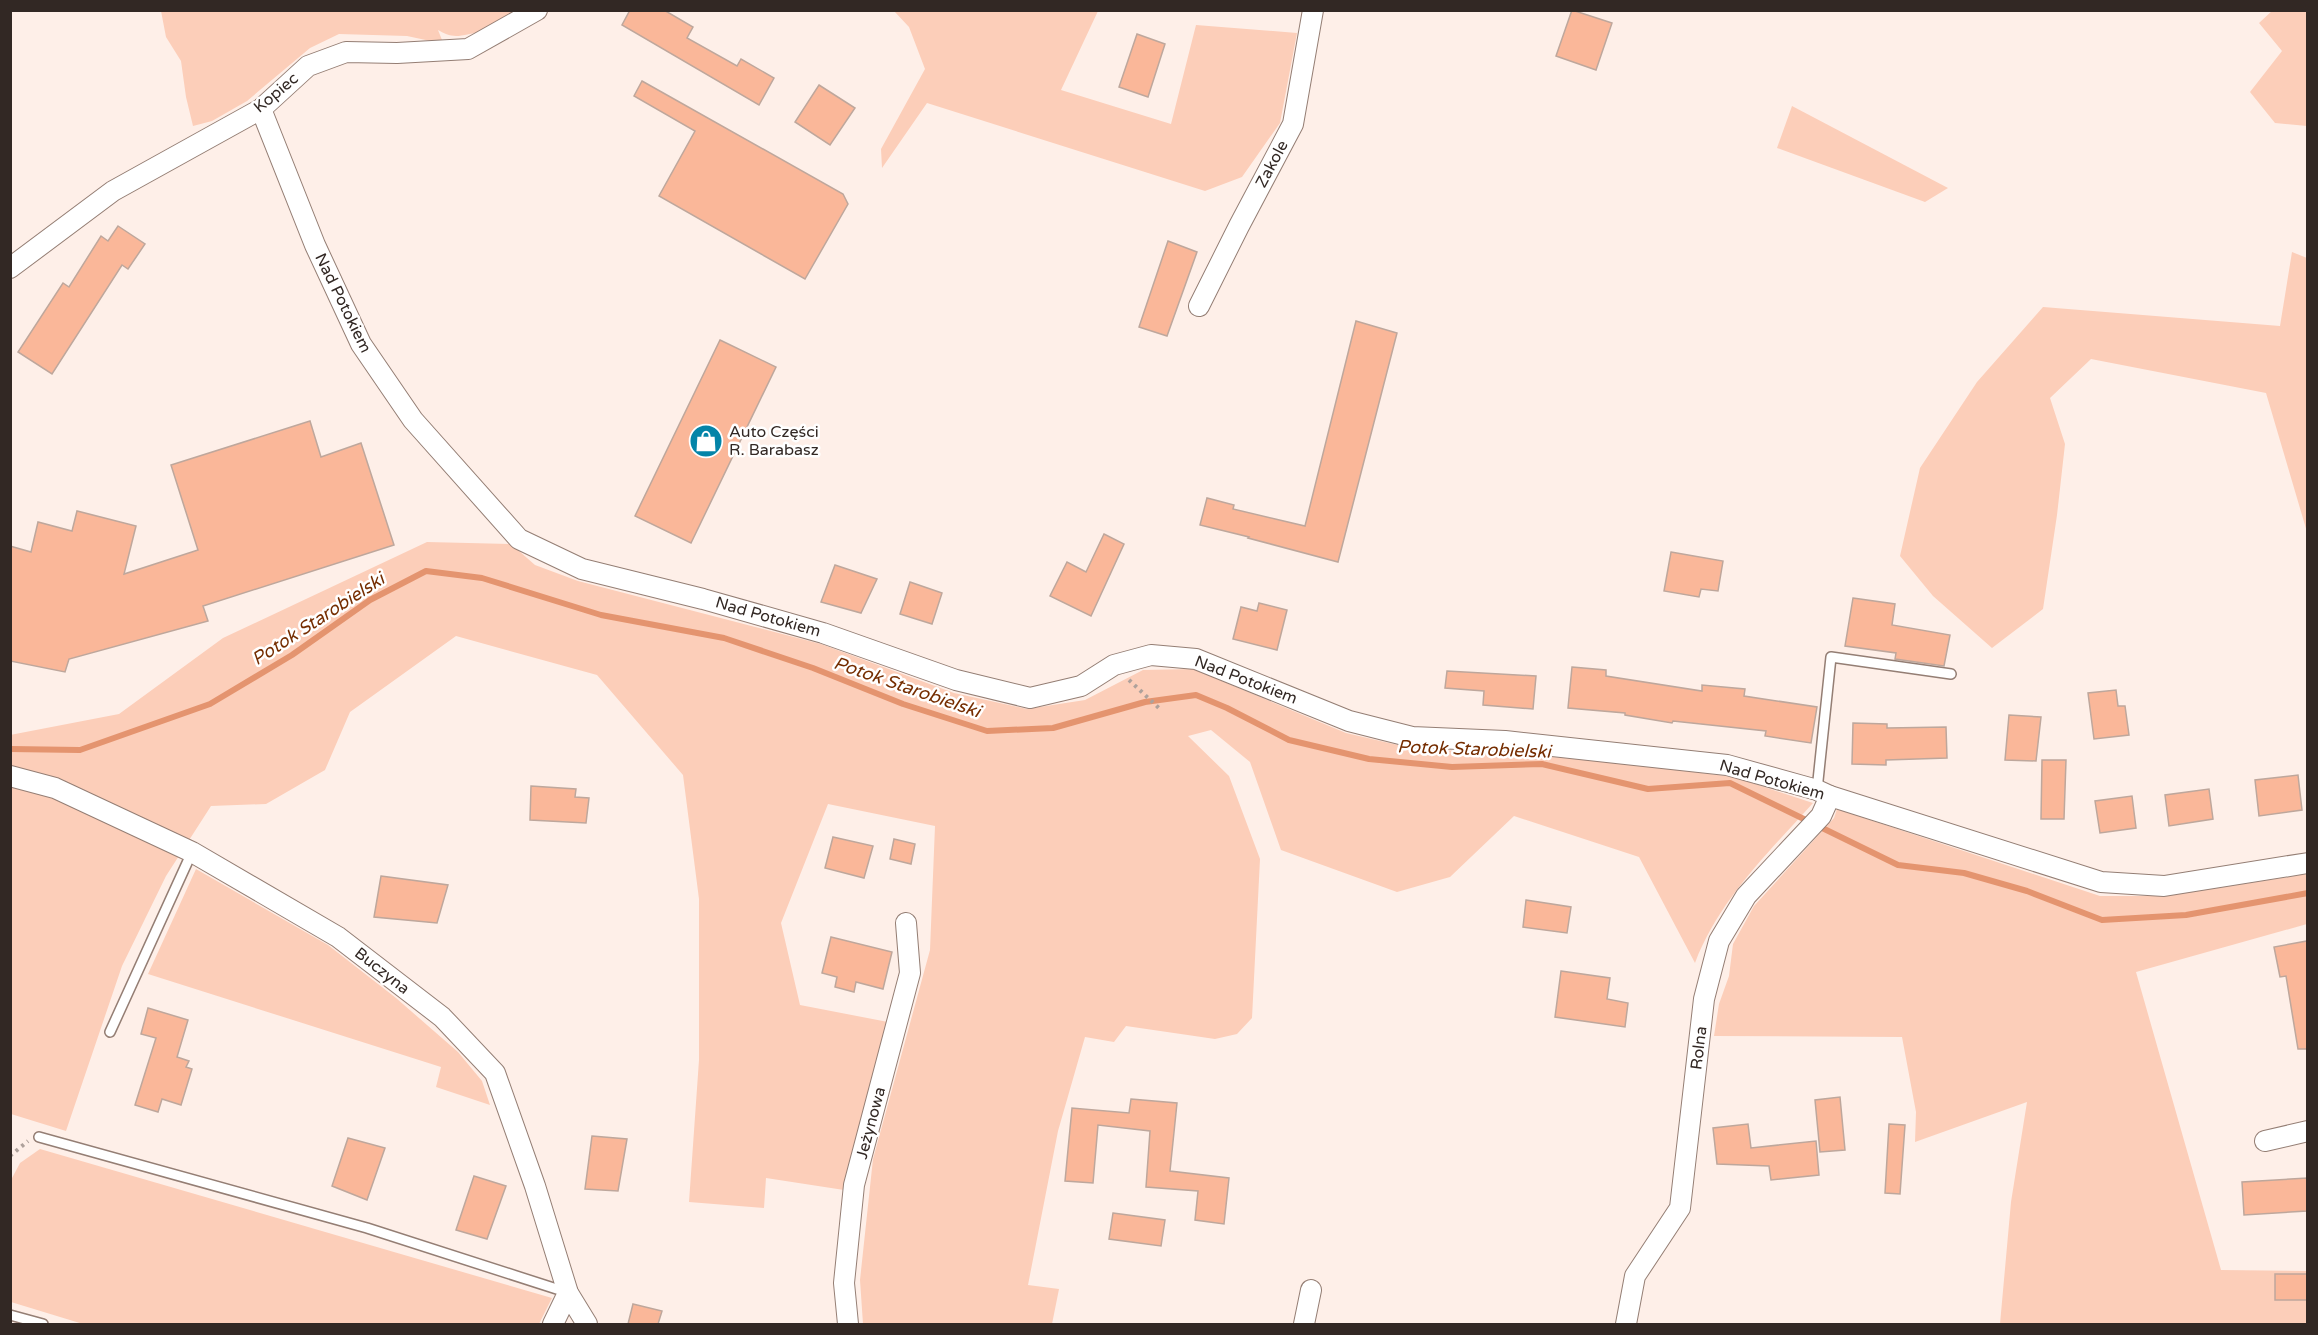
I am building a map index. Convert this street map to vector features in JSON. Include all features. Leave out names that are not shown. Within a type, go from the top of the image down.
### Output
[{"type":"street","name":"Kopiec","points":[[10,268],[113,191],[261,109],[308,66],[346,52],[397,53],[468,49],[537,10]]},
{"type":"street","name":"Zakole","points":[[1199,306],[1293,124],[1313,10]]},
{"type":"street","name":"Nad Potokiem","points":[[261,109],[315,245],[360,344],[412,420],[519,538],[582,569],[703,599],[824,633],[956,680],[1030,698],[1081,686],[1114,665],[1151,655],[1196,659],[1349,721],[1412,737],[1505,741],[1727,765],[1823,793],[2101,882],[2164,886],[2307,863]]},
{"type":"street","name":"Buczyna","points":[[10,776],[55,788],[192,852],[338,937],[442,1017],[495,1073],[535,1186],[568,1293],[587,1324]]},
{"type":"street","name":"Rolna","points":[[1626,1324],[1635,1276],[1680,1208],[1704,999],[1719,941],[1746,896],[1821,816],[1823,793]]},
{"type":"street","name":"Jeżynowa","points":[[848,1324],[844,1283],[854,1185],[910,974],[906,923]]},
{"type":"street","points":[[2265,1141],[2307,1131]]},
{"type":"street","points":[[1304,1324],[1311,1290]]},
{"type":"street","points":[[553,1324],[568,1293]]},
{"type":"lane","points":[[1823,793],[1832,657],[1951,674]]},
{"type":"lane","points":[[110,1032],[192,852]]},
{"type":"lane","points":[[39,1137],[367,1228],[568,1293]]},
{"type":"lane","points":[[10,1315],[43,1324]]},
{"type":"path","points":[[1140,690],[1160,709]]},
{"type":"path","points":[[10,1156],[30,1139],[39,1137]]},
{"type":"shaded area","points":[[2273,10],[2307,11],[2307,126],[2275,123],[2250,92],[2282,51],[2259,23]]},
{"type":"shaded area","points":[[161,11],[513,11],[496,25],[470,34],[454,36],[438,30],[442,40],[435,42],[407,36],[339,34],[310,48],[247,101],[212,121],[193,126],[181,61],[166,37]]},
{"type":"shaded area","points":[[894,11],[1098,11],[1061,90],[1171,124],[1196,25],[1297,33],[1280,123],[1242,177],[1205,191],[927,103],[882,168],[881,149],[925,69],[909,27]]},
{"type":"shaded area","points":[[1792,106],[1948,188],[1925,202],[1777,148]]},
{"type":"shaded area","points":[[2292,252],[2307,258],[2307,532],[2266,393],[2091,359],[2050,398],[2065,444],[2043,609],[1992,648],[1933,596],[1900,556],[1920,468],[1977,382],[2043,307],[2280,326]]},
{"type":"shaded area","points":[[427,542],[511,544],[535,565],[578,581],[821,644],[954,693],[1027,709],[1085,700],[1143,670],[1193,669],[1346,733],[1415,749],[1507,753],[1622,763],[1734,777],[1813,803],[1762,859],[1731,898],[1717,918],[1695,963],[1639,857],[1514,816],[1450,877],[1397,892],[1281,850],[1250,762],[1211,730],[1188,736],[1229,776],[1260,859],[1252,1018],[1237,1034],[1215,1039],[1126,1026],[1114,1042],[1085,1037],[1058,1131],[1028,1285],[1059,1289],[1052,1324],[863,1324],[860,1280],[873,1159],[930,950],[935,826],[828,804],[781,923],[800,1005],[888,1022],[844,1190],[766,1178],[764,1208],[689,1202],[699,1060],[699,899],[683,775],[597,675],[456,636],[350,712],[325,770],[266,804],[211,806],[166,876],[122,966],[66,1131],[11,1114],[10,735],[119,714],[223,638]]},
{"type":"shaded area","points":[[1837,809],[2100,896],[2166,896],[2307,874],[2307,924],[2136,972],[2221,1270],[2307,1271],[2307,1324],[2000,1324],[2011,1202],[2027,1102],[1915,1142],[1916,1112],[1902,1037],[1714,1036],[1719,1004],[1729,976],[1733,944],[1754,906],[1834,818]]},
{"type":"shaded area","points":[[196,869],[328,945],[396,998],[458,1052],[482,1081],[490,1105],[436,1087],[441,1067],[148,974]]},
{"type":"shaded area","points":[[40,1149],[552,1298],[539,1324],[83,1324],[11,1302],[11,1180],[20,1163]]},
{"type":"building","points":[[630,10],[664,10],[693,27],[687,38],[737,66],[741,59],[774,78],[759,105],[622,25]]},
{"type":"building","points":[[1572,10],[1612,23],[1596,70],[1556,56]]},
{"type":"building","points":[[1137,34],[1165,44],[1148,97],[1119,87]]},
{"type":"building","points":[[642,81],[843,194],[848,204],[805,279],[659,196],[695,131],[634,96]]},
{"type":"building","points":[[819,85],[855,108],[830,145],[795,122]]},
{"type":"building","points":[[118,226],[145,244],[128,269],[122,265],[52,374],[18,352],[63,283],[69,287],[101,236],[108,241]]},
{"type":"building","points":[[1168,241],[1197,252],[1167,336],[1139,327]]},
{"type":"building","points":[[1356,321],[1397,333],[1338,562],[1200,525],[1207,498],[1234,505],[1233,509],[1305,526]]},
{"type":"building","name":"Auto Części R. Barabasz","points":[[720,340],[776,367],[691,543],[635,516]]},
{"type":"building","points":[[310,421],[321,457],[361,443],[394,545],[203,606],[208,621],[69,659],[65,672],[10,661],[10,546],[31,552],[38,522],[72,531],[77,511],[136,526],[124,574],[198,550],[171,465]]},
{"type":"building","points":[[1104,534],[1124,544],[1091,616],[1050,596],[1067,562],[1086,572]]},
{"type":"building","points":[[1671,552],[1723,561],[1718,591],[1701,589],[1699,597],[1664,591]]},
{"type":"building","points":[[835,565],[877,579],[861,613],[821,602]]},
{"type":"building","points":[[910,582],[942,593],[932,624],[900,614]]},
{"type":"building","points":[[1853,598],[1895,604],[1892,625],[1950,635],[1944,666],[1895,659],[1896,653],[1845,646]]},
{"type":"building","points":[[1259,603],[1287,610],[1277,650],[1233,639],[1241,607],[1257,611]]},
{"type":"building","points":[[1572,667],[1606,670],[1606,676],[1702,691],[1702,685],[1745,689],[1744,696],[1817,707],[1811,743],[1765,736],[1766,731],[1673,721],[1672,723],[1625,715],[1625,713],[1568,708]]},
{"type":"building","points":[[1447,671],[1536,676],[1533,709],[1483,705],[1484,691],[1445,688]]},
{"type":"building","points":[[2116,690],[2118,706],[2125,706],[2129,735],[2094,739],[2088,693]]},
{"type":"building","points":[[2009,715],[2041,717],[2036,761],[2005,760]]},
{"type":"building","points":[[1853,723],[1887,724],[1887,728],[1946,727],[1947,758],[1886,760],[1886,765],[1852,764]]},
{"type":"building","points":[[2042,760],[2066,760],[2064,819],[2041,819]]},
{"type":"building","points":[[2298,775],[2302,810],[2259,816],[2255,780]]},
{"type":"building","points":[[531,786],[576,789],[575,797],[589,798],[586,823],[530,820]]},
{"type":"building","points":[[2209,789],[2213,819],[2169,826],[2165,795]]},
{"type":"building","points":[[2132,796],[2136,828],[2100,833],[2095,801]]},
{"type":"building","points":[[833,837],[873,846],[864,878],[825,868]]},
{"type":"building","points":[[894,839],[915,844],[911,864],[890,859]]},
{"type":"building","points":[[381,876],[448,885],[437,923],[374,917]]},
{"type":"building","points":[[1526,900],[1571,907],[1567,933],[1523,927]]},
{"type":"building","points":[[831,937],[892,952],[883,989],[856,982],[854,992],[835,987],[837,977],[822,973]]},
{"type":"building","points":[[2307,941],[2307,1049],[2298,1049],[2286,976],[2280,977],[2274,947]]},
{"type":"building","points":[[1561,971],[1610,978],[1607,999],[1628,1003],[1625,1027],[1555,1017]]},
{"type":"building","points":[[148,1008],[188,1020],[177,1057],[189,1061],[186,1067],[192,1069],[181,1105],[162,1099],[158,1112],[135,1105],[156,1038],[141,1034]]},
{"type":"building","points":[[1840,1097],[1845,1150],[1820,1152],[1815,1100]]},
{"type":"building","points":[[1131,1099],[1177,1103],[1170,1171],[1229,1178],[1224,1224],[1195,1220],[1198,1191],[1146,1187],[1150,1131],[1098,1125],[1093,1183],[1065,1181],[1072,1108],[1129,1113]]},
{"type":"building","points":[[1748,1124],[1751,1148],[1816,1141],[1819,1175],[1771,1180],[1769,1166],[1717,1164],[1713,1128]]},
{"type":"building","points":[[1889,1124],[1905,1125],[1900,1194],[1885,1193]]},
{"type":"building","points":[[592,1136],[627,1139],[618,1191],[585,1189]]},
{"type":"building","points":[[348,1138],[385,1148],[367,1200],[332,1186]]},
{"type":"building","points":[[474,1176],[506,1186],[487,1239],[456,1230]]},
{"type":"building","points":[[2307,1178],[2307,1211],[2244,1215],[2242,1182]]},
{"type":"building","points":[[1113,1213],[1165,1220],[1161,1246],[1109,1239]]},
{"type":"building","points":[[2275,1274],[2307,1274],[2307,1300],[2275,1300]]},
{"type":"building","points":[[633,1304],[662,1311],[658,1324],[628,1324]]},
{"type":"waterway","name":"Potok Starobielski","points":[[10,749],[80,750],[210,704],[292,655],[370,600],[426,571],[482,578],[601,615],[724,638],[813,668],[903,704],[987,731],[1053,728],[1145,702],[1196,695],[1227,708],[1289,740],[1369,759],[1452,767],[1542,764],[1648,789],[1730,783],[1898,865],[1964,873],[2027,891],[2102,920],[2186,915],[2308,893]]},
{"type":"place","name":"Auto Części R. Barabasz","points":[[706,441]]}]
